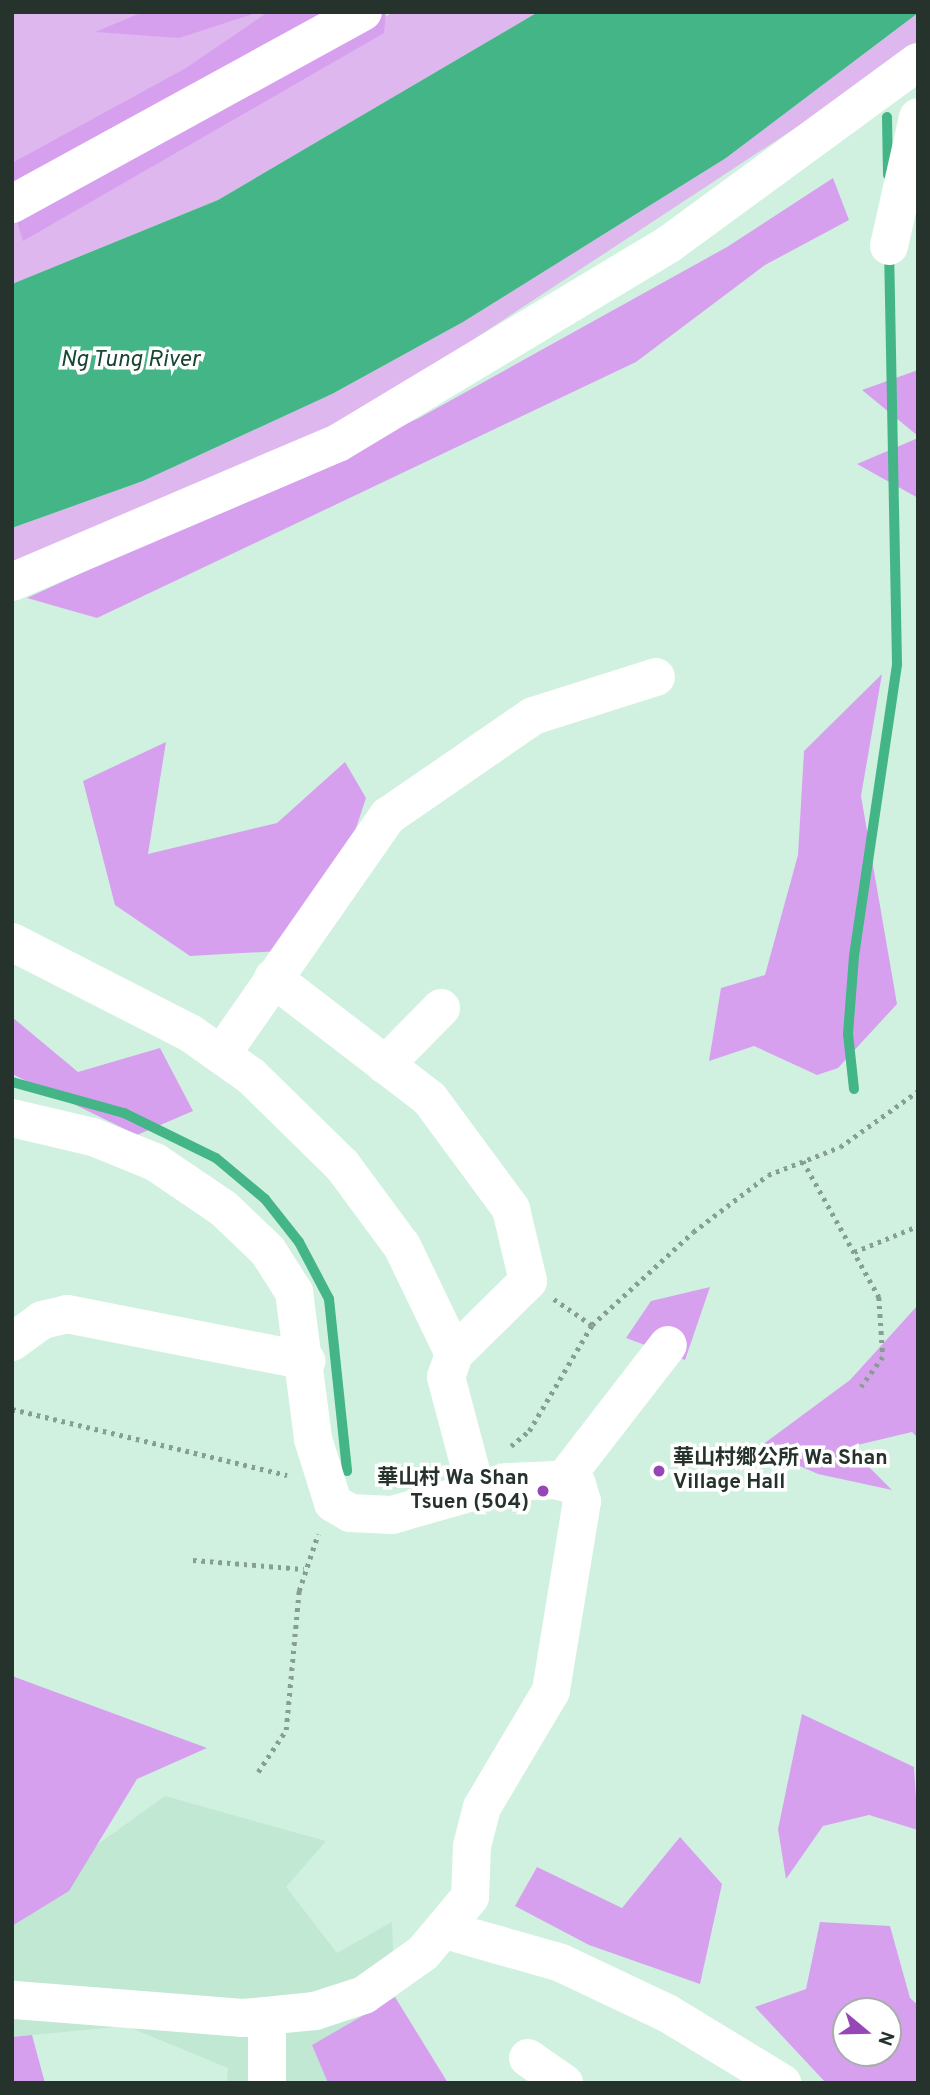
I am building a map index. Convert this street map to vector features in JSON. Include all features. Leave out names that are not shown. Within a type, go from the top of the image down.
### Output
[{"type":"street","points":[[12,204],[363,12]]},
{"type":"street","points":[[12,582],[338,443],[669,244],[918,62]]},
{"type":"street","points":[[889,246],[918,117]]},
{"type":"street","points":[[221,1055],[388,816],[533,716],[656,677]]},
{"type":"street","points":[[12,942],[221,1055],[342,1166],[402,1246],[454,1354]]},
{"type":"street","points":[[273,978],[430,1099],[511,1209],[528,1281],[454,1354],[446,1377],[473,1477]]},
{"type":"street","points":[[385,1065],[441,1008]]},
{"type":"street","points":[[12,1118],[93,1137],[155,1162],[223,1208],[268,1251],[294,1293],[306,1362],[313,1439],[333,1503],[350,1513],[392,1515],[473,1477],[507,1482],[562,1482],[577,1485],[583,1501],[551,1691],[482,1807],[472,1846],[470,1897],[449,1931],[364,1995],[315,2011],[267,2016],[12,2000]]},
{"type":"street","points":[[12,1342],[42,1320],[67,1314],[306,1362]]},
{"type":"street","points":[[562,1482],[668,1345]]},
{"type":"street","points":[[449,1931],[561,1964],[667,2013],[782,2083]]},
{"type":"street","points":[[267,2016],[267,2083]]},
{"type":"street","points":[[528,2058],[564,2083]]},
{"type":"path","points":[[473,1477],[528,1431],[592,1325],[693,1232],[768,1175],[840,1147],[918,1091]]},
{"type":"path","points":[[803,1161],[879,1297],[883,1357],[861,1387]]},
{"type":"path","points":[[854,1251],[918,1226]]},
{"type":"path","points":[[528,1281],[592,1325]]},
{"type":"path","points":[[12,1409],[294,1477],[333,1503],[304,1569],[286,1730],[258,1772]]},
{"type":"path","points":[[193,1560],[304,1569]]},
{"type":"shaded area","points":[[12,12],[337,12],[12,183]]},
{"type":"shaded area","points":[[143,12],[259,12],[179,38],[95,32]]},
{"type":"shaded area","points":[[268,12],[386,12],[384,33],[23,241],[12,206],[12,163],[186,68]]},
{"type":"shaded area","points":[[394,12],[538,12],[218,200],[12,284],[12,215]]},
{"type":"shaded area","points":[[918,13],[917,48],[342,426],[12,571],[12,528],[143,481],[332,394],[463,322],[726,158]]},
{"type":"shaded area","points":[[833,178],[849,220],[765,265],[636,362],[97,618],[27,598],[419,418],[727,247]]},
{"type":"shaded area","points":[[918,370],[918,436],[862,390]]},
{"type":"shaded area","points":[[918,438],[918,498],[857,464]]},
{"type":"shaded area","points":[[882,674],[861,796],[897,1004],[838,1068],[817,1075],[754,1046],[709,1061],[721,988],[765,975],[798,855],[804,751]]},
{"type":"shaded area","points":[[166,742],[148,854],[277,823],[345,762],[366,798],[316,949],[190,956],[115,905],[83,781]]},
{"type":"shaded area","points":[[12,1017],[78,1072],[160,1048],[193,1111],[137,1135],[12,1074]]},
{"type":"shaded area","points":[[710,1287],[685,1360],[626,1338],[651,1301]]},
{"type":"shaded area","points":[[918,1305],[918,1438],[912,1432],[849,1447],[892,1490],[818,1474],[758,1448],[850,1380]]},
{"type":"shaded area","points":[[12,1676],[207,1748],[137,1779],[69,1891],[12,1926]]},
{"type":"shaded area","points":[[802,1714],[914,1767],[918,1830],[869,1815],[823,1826],[786,1879],[778,1829]]},
{"type":"shaded area","points":[[165,1796],[326,1841],[286,1887],[337,1953],[392,1922],[395,1997],[312,2045],[328,2083],[227,2083],[228,2068],[126,2026],[12,2037],[12,1906]]},
{"type":"shaded area","points":[[680,1837],[722,1884],[700,1984],[589,1945],[515,1906],[537,1867],[622,1908]]},
{"type":"shaded area","points":[[820,1922],[890,1926],[910,1998],[918,2005],[918,2083],[826,2083],[755,2007],[806,1989]]},
{"type":"shaded area","points":[[395,1997],[448,2083],[328,2083],[312,2045]]},
{"type":"shaded area","points":[[32,2035],[45,2083],[12,2083],[12,2037]]},
{"type":"water","name":"Ng Tung River","points":[[538,12],[918,13],[726,158],[463,322],[332,394],[143,481],[12,528],[12,284],[218,200]]},
{"type":"waterway","points":[[887,117],[888,175]]},
{"type":"waterway","points":[[854,1089],[848,1034],[854,956],[897,664],[889,253]]},
{"type":"waterway","points":[[12,1082],[124,1113],[216,1158],[265,1199],[299,1242],[329,1299],[347,1471]]},
{"type":"place","name":"華山村鄉公所 Wa Shan Village Hall","points":[[659,1471]]},
{"type":"place","name":"華山村 Wa Shan Tsuen (504)","points":[[543,1491]]}]
